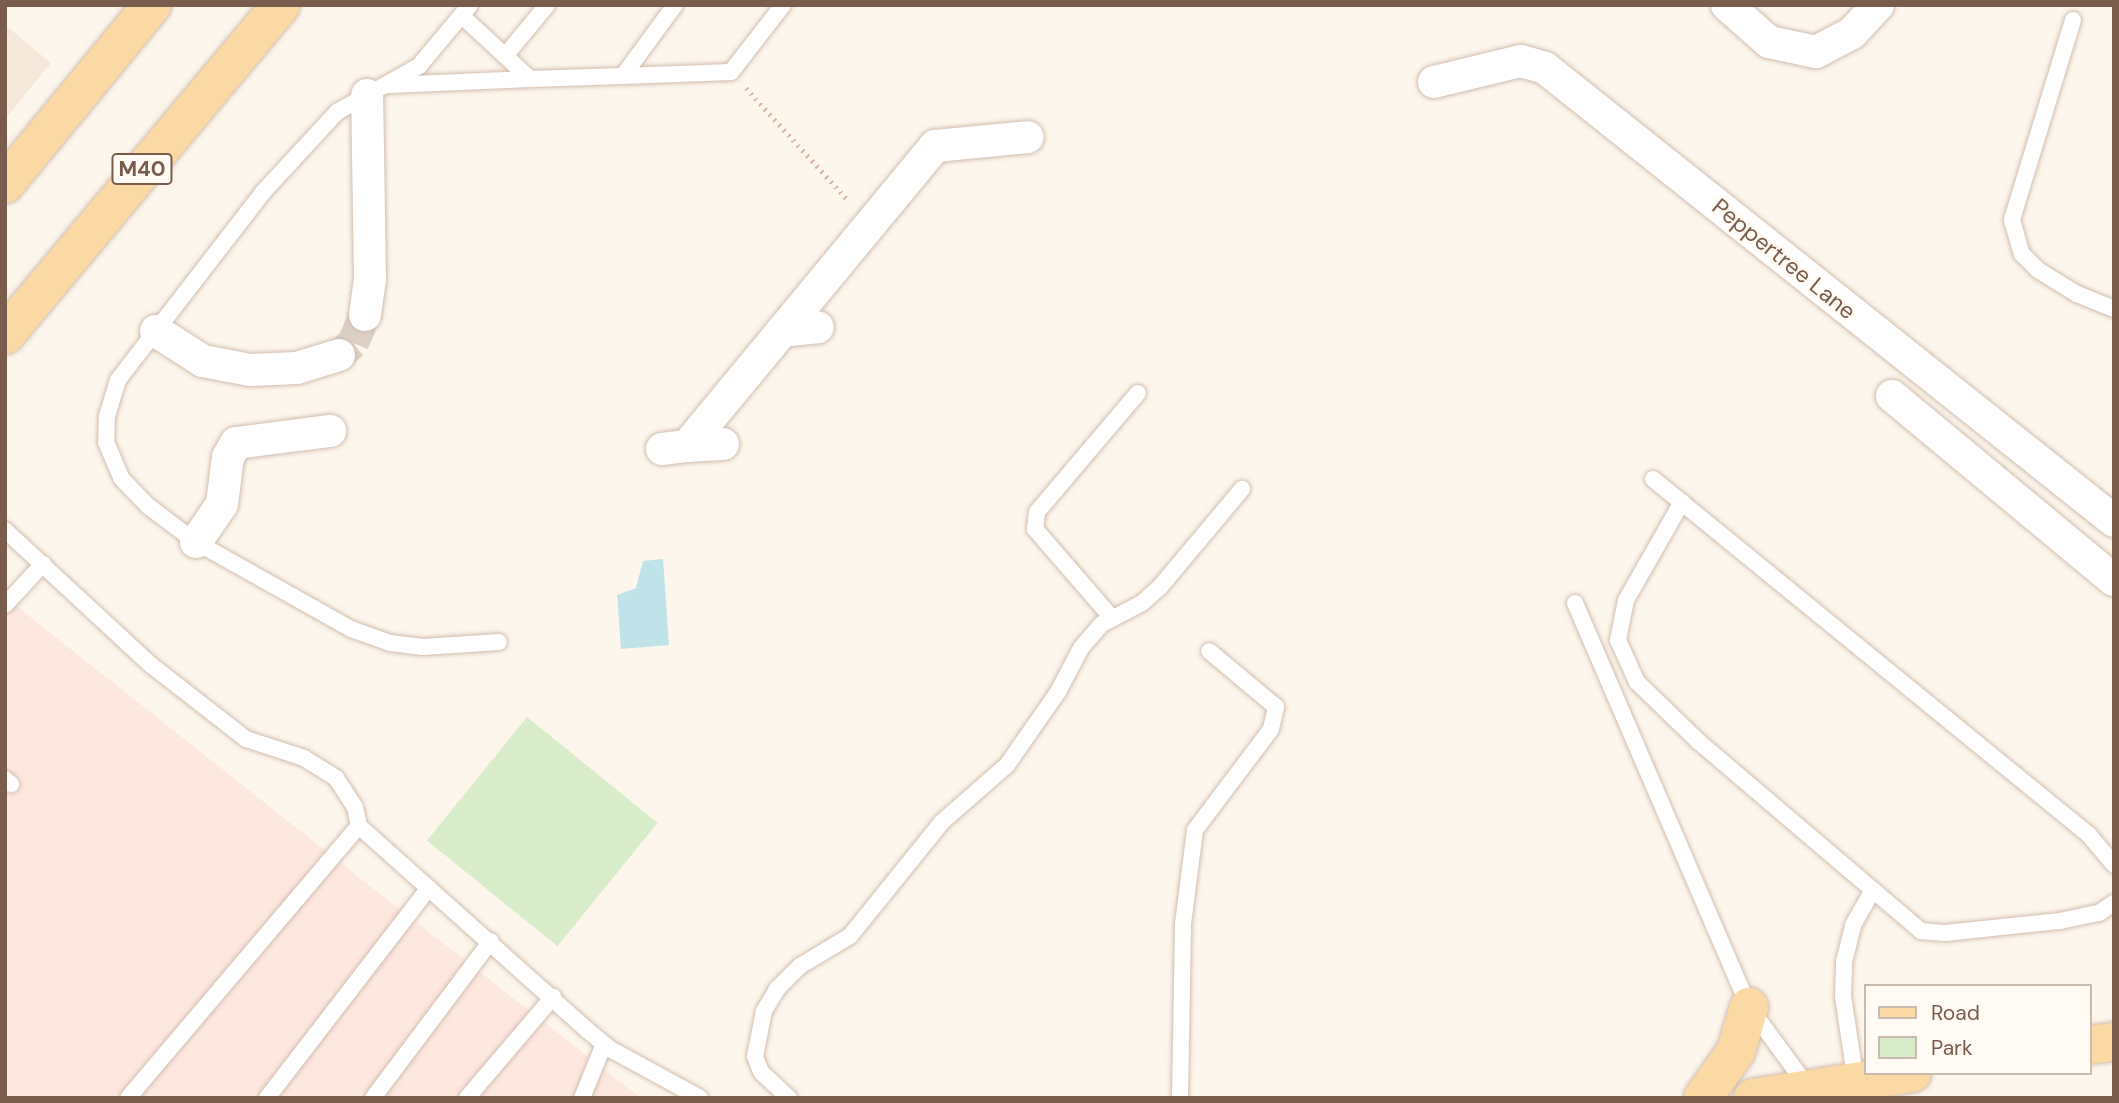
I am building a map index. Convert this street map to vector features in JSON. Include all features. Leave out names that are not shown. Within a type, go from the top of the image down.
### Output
[{"type":"main road","points":[[5,184],[152,5]]},
{"type":"main road","name":"M40","points":[[5,335],[281,5]]},
{"type":"main road","points":[[1703,1098],[1736,1051],[1749,1007]]},
{"type":"main road","points":[[2091,1045],[2114,1042]]},
{"type":"main road","points":[[1753,1098],[1900,1075]]},
{"type":"street","points":[[1727,5],[1769,41],[1816,52],[1852,33],[1878,5]]},
{"type":"street","name":"Peppertree Lane","points":[[1434,82],[1521,61],[1545,68],[2114,521]]},
{"type":"street","points":[[365,315],[370,279],[377,90]]},
{"type":"street","points":[[723,444],[675,448],[782,331],[935,146],[1028,137]]},
{"type":"street","points":[[869,223],[915,207]]},
{"type":"street","points":[[782,331],[818,327]]},
{"type":"street","points":[[156,331],[203,361],[231,368],[284,369],[339,355]]},
{"type":"street","points":[[1892,396],[2114,580]]},
{"type":"street","points":[[196,542],[222,504],[228,457],[236,443],[330,431]]},
{"type":"lane","points":[[505,57],[547,5]]},
{"type":"lane","points":[[623,76],[675,5]]},
{"type":"lane","points":[[377,90],[530,79],[732,72],[783,5]]},
{"type":"lane","points":[[499,642],[422,647],[372,638],[196,542],[136,495],[121,478],[106,442],[107,417],[118,380],[273,181],[337,112],[419,66],[466,11],[505,57],[530,79]]},
{"type":"lane","points":[[2073,20],[2012,220],[2022,254],[2038,270],[2077,294],[2114,309]]},
{"type":"lane","points":[[1112,618],[1035,529],[1037,512],[1138,393]]},
{"type":"lane","points":[[1653,479],[2089,835],[2114,865]]},
{"type":"lane","points":[[789,1098],[761,1072],[755,1056],[764,1011],[777,989],[800,966],[849,936],[942,822],[1007,765],[1058,692],[1081,648],[1112,618],[1142,603],[1160,587],[1242,489]]},
{"type":"lane","points":[[1682,502],[1624,607],[1618,640],[1637,682],[1699,742],[1912,926],[1932,933],[2060,921],[2099,914],[2114,903]]},
{"type":"lane","points":[[5,530],[151,665],[246,739],[304,758],[336,778],[355,807],[359,826],[604,1044],[700,1098]]},
{"type":"lane","points":[[5,605],[43,564]]},
{"type":"lane","points":[[1575,603],[1749,1007],[1810,1090]]},
{"type":"lane","points":[[1180,1098],[1183,924],[1195,830],[1271,729],[1276,707],[1209,650]]},
{"type":"lane","points":[[128,1098],[359,826]]},
{"type":"lane","points":[[267,1098],[429,888]]},
{"type":"lane","points":[[1856,1082],[1843,996],[1844,962],[1853,925],[1873,890]]},
{"type":"lane","points":[[373,1098],[491,942]]},
{"type":"lane","points":[[467,1098],[553,997]]},
{"type":"lane","points":[[582,1098],[604,1044]]},
{"type":"path","points":[[732,72],[869,223]]},
{"type":"shaded area","points":[[5,25],[51,63],[5,119]]},
{"type":"shaded area","points":[[5,597],[356,875],[641,1098],[5,1098]]},
{"type":"green space","points":[[527,717],[658,823],[557,946],[427,841]]},
{"type":"water","points":[[663,559],[669,645],[621,649],[617,595],[636,588],[643,561]]},
{"type":"tunnel","points":[[339,355],[353,343],[365,315]]}]
